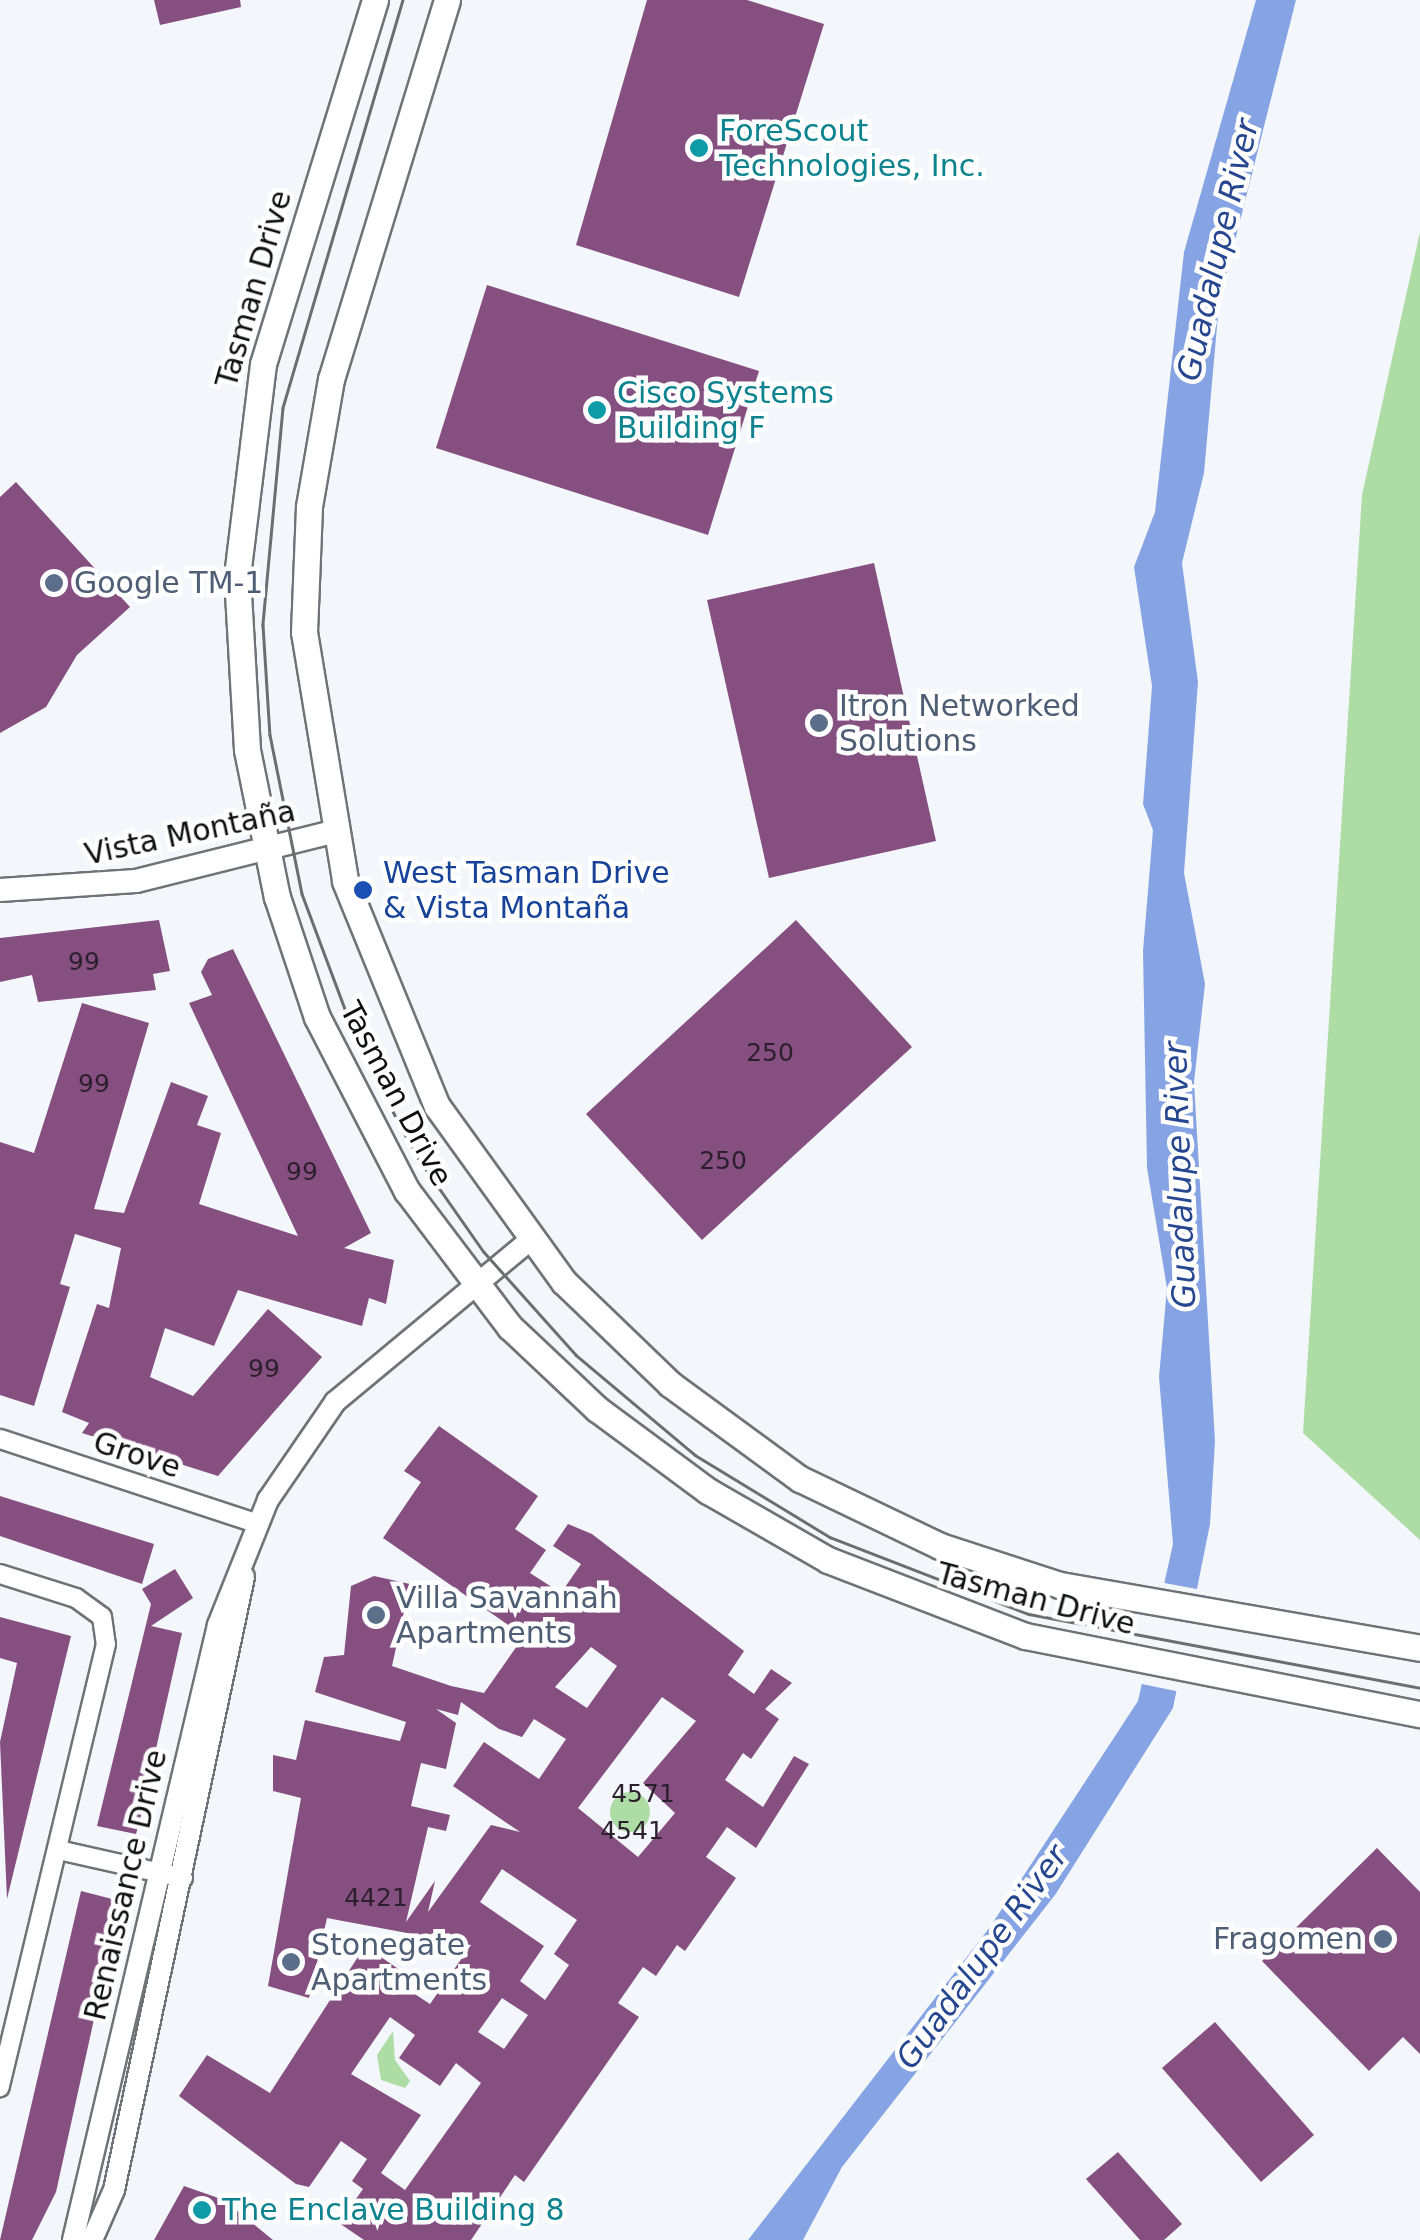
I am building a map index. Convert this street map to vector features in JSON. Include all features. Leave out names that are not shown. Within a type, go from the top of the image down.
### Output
[{"type":"main road","name":"Tasman Drive","points":[[375,0],[282,297],[248,448],[238,634],[265,850],[300,970],[358,1105],[476,1286],[548,1366],[708,1490],[828,1560],[971,1620],[1420,1714]]},
{"type":"main road","name":"Tasman Drive","points":[[447,0],[317,444],[304,632],[332,832],[402,1038],[529,1241],[628,1346],[750,1446],[852,1508],[987,1562],[1102,1595],[1420,1648]]},
{"type":"main road","name":"Vista Montaña","points":[[0,890],[136,880],[332,832]]},
{"type":"street","name":"Renaissance Drive","points":[[73,2240],[218,1626],[248,1545],[335,1402],[529,1241]]},
{"type":"street","name":"Grove","points":[[0,1439],[258,1524]]},
{"type":"street","name":"Renaissance Drive","points":[[92,2240],[114,2190],[238,1634],[248,1545]]},
{"type":"street","points":[[0,1574],[76,1598],[102,1617],[106,1644],[63,1851],[1,2077]]},
{"type":"street","points":[[63,1851],[183,1878]]},
{"type":"green space","points":[[1420,232],[1420,1540],[1303,1433],[1362,495]]},
{"type":"green space","points":[[630,1792],[644,1798],[650,1812],[644,1826],[630,1832],[616,1826],[610,1812],[616,1798]]},
{"type":"green space","points":[[393,2031],[395,2060],[410,2081],[405,2088],[381,2080],[377,2055]]},
{"type":"water","name":"Guadalupe River","points":[[1256,0],[1296,0],[1219,304],[1204,473],[1182,563],[1198,682],[1184,873],[1205,984],[1194,1082],[1215,1441],[1210,1524],[1173,1708],[1055,1895],[842,2167],[803,2240],[748,2240],[990,1927],[1138,1701],[1173,1544],[1159,1377],[1167,1288],[1147,1168],[1143,951],[1153,830],[1143,804],[1152,686],[1134,567],[1155,512],[1184,252]]},
{"type":"pier","points":[[1159,1582],[1202,1590],[1181,1692],[1137,1683]]},
{"type":"building","points":[[154,0],[240,0],[241,7],[160,25]]},
{"type":"building","name":"ForeScout Technologies, Inc.","points":[[647,0],[747,0],[824,24],[739,297],[576,245]]},
{"type":"building","name":"Cisco Systems Building F","points":[[487,285],[759,371],[708,535],[436,448]]},
{"type":"building","name":"Google TM-1","points":[[16,482],[130,607],[77,655],[46,707],[0,733],[0,497]]},
{"type":"building","name":"Itron Networked Solutions","points":[[874,563],[936,841],[769,878],[707,600]]},
{"type":"building","points":[[159,920],[170,971],[153,974],[156,990],[38,1002],[32,975],[0,982],[0,938]]},
{"type":"building","points":[[796,920],[912,1047],[702,1240],[586,1114]]},
{"type":"building","points":[[233,949],[371,1233],[344,1248],[394,1260],[386,1304],[369,1298],[362,1326],[238,1290],[214,1346],[165,1328],[150,1377],[193,1396],[268,1309],[322,1357],[218,1476],[82,1433],[89,1423],[62,1412],[97,1304],[109,1308],[121,1248],[75,1234],[60,1284],[70,1287],[34,1406],[0,1395],[0,1142],[34,1153],[82,1003],[149,1023],[94,1209],[124,1213],[171,1082],[208,1096],[197,1125],[221,1133],[199,1204],[298,1236],[189,1003],[212,995],[201,972],[208,959]]},
{"type":"building","points":[[439,1426],[538,1496],[515,1529],[546,1550],[530,1573],[561,1593],[581,1564],[553,1546],[568,1524],[592,1534],[744,1651],[728,1675],[754,1694],[771,1669],[792,1683],[765,1709],[779,1719],[751,1759],[743,1753],[725,1780],[763,1807],[794,1756],[809,1764],[756,1848],[727,1827],[706,1857],[736,1878],[685,1951],[677,1945],[656,1976],[643,1967],[618,2003],[639,2017],[524,2182],[515,2175],[471,2240],[364,2240],[339,2223],[363,2189],[352,2181],[367,2159],[341,2141],[309,2187],[296,2184],[179,2096],[207,2055],[270,2093],[365,1946],[410,1977],[404,1987],[430,2004],[471,1945],[327,1918],[309,1998],[268,1986],[301,1798],[273,1791],[273,1755],[296,1760],[305,1720],[400,1741],[406,1722],[315,1692],[324,1657],[344,1655],[351,1586],[374,1576],[410,1584],[392,1666],[451,1686],[484,1693],[524,1636],[383,1538],[421,1482],[404,1471]],"holes":[[[591,1647],[617,1666],[587,1708],[555,1687]],[[662,1697],[696,1721],[643,1783],[675,1813],[638,1857],[578,1808]],[[461,1702],[499,1729],[522,1737],[534,1719],[566,1739],[539,1779],[484,1742],[453,1786],[520,1832],[491,1825],[428,1912],[435,1881],[406,1922],[428,1827],[446,1831],[450,1815],[411,1806],[421,1763],[446,1769],[456,1723],[436,1709],[458,1715]],[[502,1869],[577,1920],[554,1954],[569,1965],[545,2000],[520,1981],[544,1946],[480,1902]],[[502,1998],[528,2015],[504,2049],[478,2032]],[[390,2017],[415,2035],[399,2058],[440,2086],[456,2063],[481,2083],[405,2190],[381,2173],[421,2115],[351,2074]]]},
{"type":"building","points":[[0,1496],[154,1544],[142,1584],[0,1536]]},
{"type":"building","points":[[175,1569],[193,1598],[151,1626],[182,1633],[136,1834],[97,1826],[151,1604],[142,1589]]},
{"type":"building","points":[[0,1617],[71,1636],[7,1899],[0,1742],[17,1663],[0,1658]]},
{"type":"building","points":[[1377,1848],[1420,1892],[1420,2054],[1403,2037],[1369,2071],[1262,1961]]},
{"type":"building","points":[[81,1891],[120,1901],[56,2192],[32,2240],[0,2240]]},
{"type":"building","points":[[1215,2022],[1314,2135],[1261,2182],[1162,2068]]},
{"type":"building","points":[[1118,2152],[1182,2224],[1164,2240],[1140,2240],[1086,2179]]},
{"type":"building","name":"The Enclave Building 8","points":[[184,2186],[224,2200],[273,2240],[154,2240]]},
{"type":"tram line","points":[[403,0],[283,408],[263,625],[270,735],[302,894],[360,1049],[416,1155],[484,1252],[576,1355],[695,1455],[830,1537],[1029,1614],[1420,1688]]},
{"type":"place","name":"ForeScout Technologies, Inc.","points":[[699,148]]},
{"type":"place","name":"Cisco Systems Building F","points":[[597,410]]},
{"type":"place","name":"Google TM-1","points":[[54,583]]},
{"type":"place","name":"Itron Networked Solutions","points":[[819,723]]},
{"type":"place","name":"West Tasman Drive & Vista Montaña","points":[[363,890]]},
{"type":"place","name":"Villa Savannah Apartments","points":[[376,1615]]},
{"type":"place","name":"Fragomen","points":[[1383,1939]]},
{"type":"place","name":"Stonegate Apartments","points":[[291,1962]]},
{"type":"place","name":"The Enclave Building 8","points":[[202,2210]]}]
